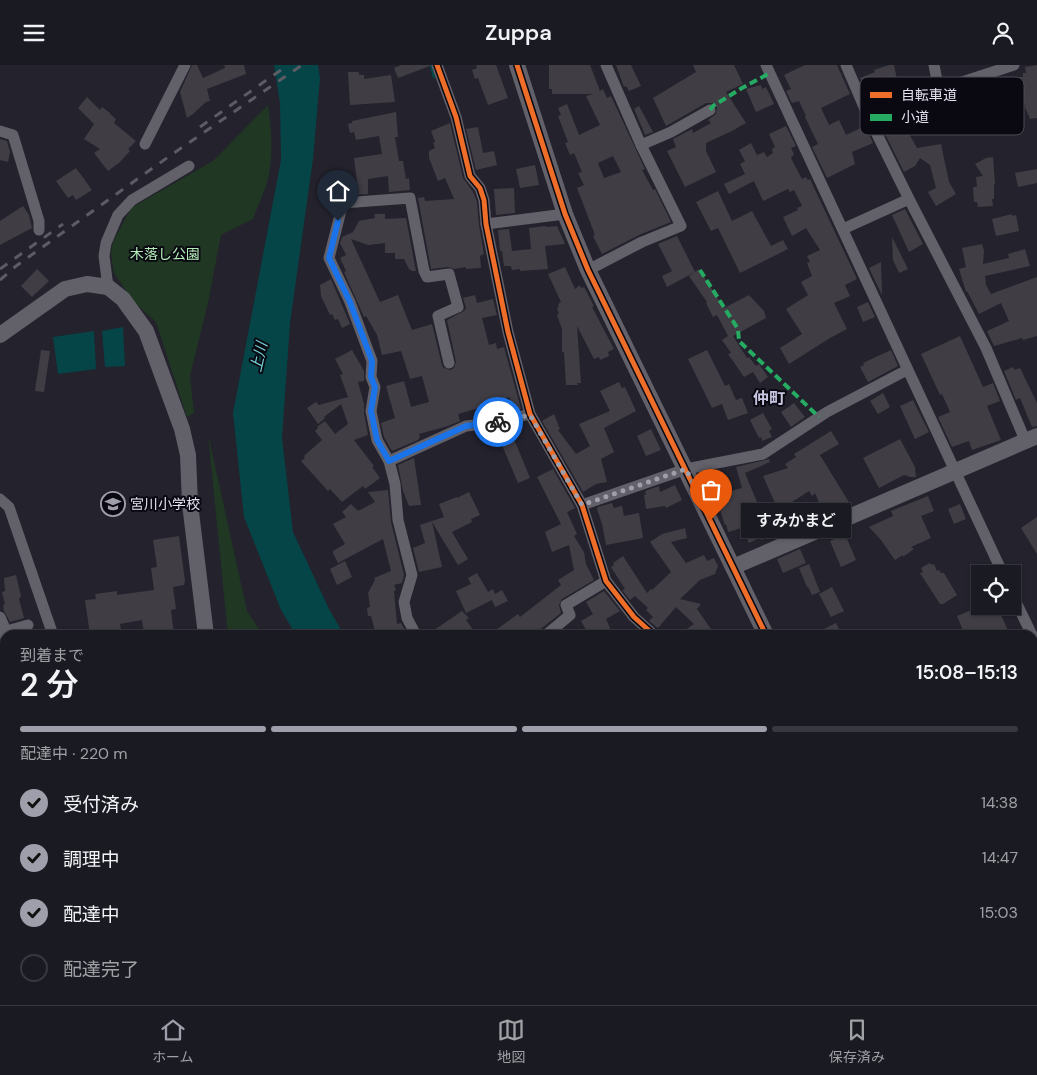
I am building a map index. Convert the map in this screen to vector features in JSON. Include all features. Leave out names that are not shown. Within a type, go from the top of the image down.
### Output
[{"type":"street","points":[[145,144],[185,65]]},
{"type":"street","points":[[437,65],[456,117],[470,176],[480,188],[484,200],[486,224],[508,332],[530,415],[582,505],[606,581],[634,617],[648,630]]},
{"type":"street","points":[[516,65],[565,214],[588,270],[764,630]]},
{"type":"street","points":[[588,270],[681,226],[641,145],[606,65]]},
{"type":"street","points":[[766,65],[999,565]]},
{"type":"street","points":[[846,65],[860,97]]},
{"type":"street","points":[[979,77],[1014,65]]},
{"type":"street","points":[[641,145],[671,132],[710,110]]},
{"type":"street","points":[[0,131],[13,135],[39,221],[39,230]]},
{"type":"street","points":[[733,567],[1031,438],[877,135]]},
{"type":"street","points":[[108,287],[104,256],[106,243],[118,215],[132,200],[189,166]]},
{"type":"street","points":[[413,630],[407,618],[404,602],[412,575],[398,520],[396,483],[389,461],[377,440],[371,411],[375,387],[371,377],[372,361],[350,302],[329,258],[343,203],[410,198],[424,271],[427,277],[449,274],[458,307],[438,316],[449,363]]},
{"type":"street","points":[[843,229],[908,199]]},
{"type":"street","points":[[486,224],[565,214]]},
{"type":"street","points":[[0,335],[65,289],[87,284],[108,287],[134,311],[146,331],[182,429],[188,455],[190,504],[205,630]]},
{"type":"street","points":[[582,505],[686,469],[763,454],[827,412],[907,370]]},
{"type":"street","points":[[389,461],[466,426],[494,423],[530,415]]},
{"type":"street","points":[[0,499],[9,507],[51,630]]},
{"type":"street","points":[[552,630],[570,615],[566,605],[606,581]]},
{"type":"street","points":[[1021,613],[1029,630]]},
{"type":"street","points":[[0,617],[3,630]]},
{"type":"street","points":[[10,630],[28,625]]},
{"type":"green space","name":"木落し公園","points":[[268,105],[271,145],[269,176],[253,219],[221,235],[208,303],[190,376],[194,413],[187,417],[156,322],[133,301],[114,273],[111,254],[113,242],[131,208],[213,161]]},
{"type":"green space","points":[[208,434],[247,611],[260,630],[228,630]]},
{"type":"water","name":"上川","points":[[274,65],[318,65],[320,78],[313,159],[290,323],[282,438],[293,532],[329,609],[341,630],[293,630],[281,610],[244,517],[233,413],[281,160],[280,103]]},
{"type":"water","points":[[123,327],[125,366],[105,367],[102,331]]},
{"type":"water","points":[[94,331],[96,369],[58,374],[53,337]]},
{"type":"building","points":[[192,65],[197,65],[203,78],[225,68],[224,65],[244,65],[246,74],[207,89],[210,101],[206,102],[187,118],[180,92]]},
{"type":"building","points":[[401,65],[430,66],[398,78],[394,68]]},
{"type":"building","points":[[476,65],[496,65],[508,98],[488,105],[478,78],[475,79],[472,70],[477,68]]},
{"type":"building","points":[[549,65],[590,65],[600,91],[603,89],[607,98],[611,96],[645,169],[642,170],[653,190],[655,189],[671,222],[639,235],[602,254],[593,236],[595,235],[577,188],[584,185],[578,173],[582,172],[574,153],[570,155],[565,143],[568,142],[558,116],[561,115],[558,108],[567,104],[579,135],[600,125],[586,96],[593,94],[552,94],[552,89],[549,89]],"holes":[[[613,156],[621,172],[604,178],[598,163]]]},
{"type":"building","points":[[616,65],[631,65],[641,86],[629,91],[626,86],[624,87]]},
{"type":"building","points":[[693,65],[734,65],[743,84],[726,92],[746,123],[706,143],[706,151],[716,172],[685,187],[667,151],[676,147],[673,139],[692,129],[693,133],[711,123],[708,120],[716,114],[717,107],[713,103],[706,103],[666,126],[653,98],[696,72]]},
{"type":"building","points":[[805,65],[837,65],[850,94],[821,108],[829,125],[839,120],[846,135],[860,128],[860,135],[869,135],[873,143],[852,152],[855,164],[827,178],[812,147],[818,144],[799,101],[792,103],[786,91],[791,89],[784,75]]},
{"type":"building","points":[[894,65],[897,77],[862,77],[875,72],[874,70]]},
{"type":"building","points":[[1037,65],[1037,118],[1030,119],[1025,107],[1023,73],[1026,73],[1025,67]]},
{"type":"building","points":[[348,72],[359,72],[359,75],[364,75],[364,79],[391,75],[395,102],[350,105]]},
{"type":"building","points":[[761,85],[762,89],[766,87],[774,104],[756,112],[746,89]]},
{"type":"building","points":[[87,97],[100,110],[102,107],[110,113],[116,119],[114,123],[136,141],[128,149],[130,151],[120,162],[108,171],[94,153],[100,149],[84,139],[94,124],[78,108]]},
{"type":"building","points":[[639,106],[653,132],[645,135],[634,109]]},
{"type":"building","points":[[396,112],[398,137],[395,137],[399,161],[403,161],[406,179],[409,178],[410,190],[389,192],[388,176],[368,179],[368,194],[351,195],[351,183],[357,182],[354,158],[382,154],[379,136],[356,140],[354,132],[350,133],[348,124],[352,123],[352,121]]},
{"type":"building","points":[[450,123],[463,178],[473,192],[477,202],[484,254],[480,256],[481,268],[466,269],[466,267],[454,269],[448,267],[431,269],[418,198],[424,197],[425,201],[454,199],[445,178],[438,181],[429,158],[429,151],[435,148],[431,131]]},
{"type":"building","points":[[786,126],[796,146],[791,148],[794,154],[791,158],[802,179],[806,177],[808,180],[810,179],[857,279],[845,285],[850,296],[834,303],[847,329],[789,364],[780,348],[802,334],[786,309],[808,295],[801,282],[812,276],[807,263],[810,262],[807,256],[820,250],[806,228],[792,236],[783,217],[802,206],[794,190],[790,192],[788,189],[763,201],[754,181],[729,194],[724,184],[745,174],[740,164],[745,161],[739,150],[751,143],[757,155],[764,152],[767,157],[773,153],[772,149],[775,147],[769,134]]},
{"type":"building","points":[[478,127],[483,153],[494,151],[497,165],[476,170],[466,129]]},
{"type":"building","points":[[886,135],[910,135],[917,148],[941,144],[949,182],[956,194],[936,206],[928,192],[936,188],[930,165],[920,158],[915,166],[904,172]]},
{"type":"building","points":[[0,139],[7,141],[10,152],[8,162],[0,160]]},
{"type":"building","points":[[993,157],[995,184],[994,199],[992,199],[993,206],[978,207],[977,202],[974,202],[973,187],[977,187],[976,177],[983,176],[975,164],[986,158]]},
{"type":"building","points":[[535,165],[539,185],[520,188],[516,169]]},
{"type":"building","points":[[76,168],[92,190],[76,200],[73,195],[68,198],[56,181]]},
{"type":"building","points":[[1037,169],[1037,183],[1018,187],[1015,173]]},
{"type":"building","points":[[514,188],[515,213],[496,215],[494,189]]},
{"type":"building","points":[[718,191],[732,221],[752,211],[771,246],[783,240],[788,249],[740,273],[718,228],[711,231],[696,202]]},
{"type":"building","points":[[23,206],[29,215],[32,228],[0,245],[0,221]]},
{"type":"building","points":[[905,209],[923,244],[909,252],[892,215]]},
{"type":"building","points":[[374,214],[385,214],[385,219],[406,218],[416,271],[409,269],[404,259],[395,259],[395,253],[385,253],[385,243],[368,245],[351,239],[380,302],[398,295],[412,330],[432,324],[442,365],[450,370],[454,368],[456,362],[447,320],[464,311],[466,308],[463,298],[475,295],[477,303],[493,299],[497,315],[482,318],[489,345],[496,343],[497,349],[504,347],[521,409],[516,410],[509,397],[499,402],[458,414],[460,421],[419,434],[418,440],[392,451],[384,437],[381,423],[395,418],[386,386],[404,381],[411,407],[429,402],[422,376],[410,379],[401,351],[382,355],[377,335],[366,316],[364,317],[344,272],[346,271],[340,258],[346,255],[340,243],[342,237],[353,232],[359,221],[375,218]]},
{"type":"building","points":[[1012,214],[1012,216],[1016,215],[1019,231],[996,236],[992,219]]},
{"type":"building","points":[[557,226],[565,244],[545,246],[548,269],[520,271],[520,269],[512,270],[511,266],[504,266],[498,230],[509,229],[512,251],[531,249],[529,228]]},
{"type":"building","points":[[677,236],[695,272],[667,287],[662,276],[672,271],[658,244]]},
{"type":"building","points":[[892,237],[908,269],[899,273],[893,260]]},
{"type":"building","points":[[982,244],[984,251],[983,264],[1009,258],[1008,254],[1025,249],[1030,266],[985,276],[986,285],[991,294],[1037,277],[1037,336],[994,346],[987,331],[1009,321],[1001,303],[979,314],[966,292],[959,269],[966,267],[962,248]]},
{"type":"building","points":[[881,262],[882,295],[869,268]]},
{"type":"building","points":[[565,267],[575,289],[580,285],[581,288],[584,287],[594,306],[592,307],[614,349],[608,352],[609,356],[600,360],[599,357],[594,359],[577,326],[581,383],[577,383],[578,385],[566,385],[564,352],[562,352],[562,329],[557,315],[559,314],[558,304],[561,302],[548,274]]},
{"type":"building","points":[[37,269],[49,281],[32,297],[21,286]]},
{"type":"building","points":[[699,269],[724,308],[749,295],[764,311],[766,318],[733,336],[747,358],[749,357],[756,366],[759,364],[768,377],[760,383],[753,372],[744,377],[728,354],[731,353],[722,340],[728,336],[717,315],[713,317],[707,302],[689,276]]},
{"type":"building","points":[[331,279],[350,324],[342,328],[338,319],[335,320],[332,314],[330,315],[321,296],[320,285]]},
{"type":"building","points":[[868,302],[875,317],[863,322],[857,307]]},
{"type":"building","points":[[960,336],[983,387],[993,383],[1000,401],[987,406],[1001,440],[972,450],[969,441],[952,447],[938,417],[950,412],[921,354]]},
{"type":"building","points":[[41,350],[50,351],[44,392],[35,391]]},
{"type":"building","points":[[352,350],[364,371],[364,381],[358,382],[364,404],[368,435],[354,440],[374,466],[372,467],[380,478],[365,489],[363,486],[342,502],[330,489],[328,491],[301,461],[322,440],[315,431],[317,427],[325,421],[335,434],[348,424],[341,404],[318,424],[307,408],[316,402],[319,405],[348,397],[340,375],[343,374],[335,359]]},
{"type":"building","points":[[707,350],[725,386],[729,384],[736,400],[742,398],[748,413],[728,420],[722,404],[712,408],[688,359]]},
{"type":"building","points":[[891,350],[898,366],[868,382],[860,367],[864,365],[863,363]]},
{"type":"building","points":[[1013,367],[1015,370],[1020,368],[1037,403],[1037,426],[1032,427],[1020,398],[1016,400],[1004,371]]},
{"type":"building","points":[[619,382],[622,388],[625,387],[636,411],[604,428],[614,452],[601,459],[607,482],[596,484],[583,492],[542,421],[554,414],[560,429],[558,430],[576,454],[590,446],[579,424],[610,411],[600,391]]},
{"type":"building","points":[[883,393],[890,407],[878,414],[870,401]]},
{"type":"building","points":[[913,400],[929,432],[915,439],[900,406]]},
{"type":"building","points":[[794,403],[805,417],[791,427],[781,412]]},
{"type":"building","points":[[763,413],[772,429],[769,431],[772,437],[762,441],[750,420]]},
{"type":"building","points":[[509,427],[530,478],[518,483],[496,431]]},
{"type":"building","points":[[651,429],[661,450],[646,456],[637,436]]},
{"type":"building","points":[[831,431],[839,444],[820,455],[850,504],[825,516],[815,493],[812,496],[809,491],[789,504],[798,525],[787,530],[763,476],[788,468],[785,464],[796,457],[794,454]]},
{"type":"building","points":[[900,439],[915,467],[916,477],[904,475],[879,488],[863,458]]},
{"type":"building","points":[[414,458],[421,505],[409,506],[403,491],[398,465]]},
{"type":"building","points":[[769,459],[770,462],[745,473],[771,536],[749,543],[742,528],[728,532],[719,507],[716,508],[713,496],[742,488],[736,467]]},
{"type":"building","points":[[553,469],[575,508],[567,512],[577,534],[574,536],[584,552],[586,564],[594,580],[562,599],[559,605],[561,613],[539,630],[496,630],[518,614],[520,617],[561,585],[558,580],[574,570],[569,545],[552,552],[545,532],[561,524],[537,477]]},
{"type":"building","points":[[675,485],[682,500],[666,508],[665,506],[646,509],[645,491],[659,486],[660,492]]},
{"type":"building","points":[[388,490],[391,522],[404,575],[402,583],[394,585],[396,590],[394,591],[397,624],[401,623],[405,630],[375,630],[371,616],[368,616],[367,608],[370,607],[368,593],[375,580],[374,578],[391,571],[383,539],[338,563],[333,553],[333,551],[345,544],[333,524],[346,517],[342,512],[351,504],[358,511],[375,502],[368,492]]},
{"type":"building","points":[[469,492],[480,515],[471,519],[472,522],[452,532],[468,559],[458,565],[432,522],[442,567],[419,572],[413,548],[425,543],[420,525],[444,517],[439,504]]},
{"type":"building","points":[[928,496],[934,511],[921,516],[931,538],[911,547],[914,549],[895,560],[869,527],[893,516],[891,511]]},
{"type":"building","points":[[612,503],[614,508],[622,506],[624,516],[639,513],[643,538],[606,545],[597,509]]},
{"type":"building","points":[[960,504],[966,519],[954,524],[948,509]]},
{"type":"building","points":[[1037,517],[1037,554],[1021,528]]},
{"type":"building","points":[[685,528],[687,538],[671,542],[686,563],[704,555],[707,561],[714,558],[718,566],[715,574],[700,580],[680,599],[701,604],[697,609],[712,630],[685,630],[694,624],[676,607],[658,628],[649,621],[653,617],[646,610],[648,608],[635,596],[630,600],[622,590],[625,589],[611,567],[614,565],[613,563],[623,556],[647,593],[671,572],[650,542],[662,534]]},
{"type":"building","points":[[845,534],[856,560],[841,567],[830,541]]},
{"type":"building","points":[[179,536],[185,581],[184,585],[173,587],[176,609],[171,610],[173,630],[143,630],[142,620],[120,624],[121,630],[89,630],[85,600],[96,599],[95,594],[117,591],[117,595],[154,590],[151,568],[157,567],[153,540]]},
{"type":"building","points":[[800,549],[806,563],[783,573],[777,559]]},
{"type":"building","points":[[345,561],[352,577],[337,585],[330,569]]},
{"type":"building","points":[[930,563],[934,564],[937,571],[939,570],[941,573],[944,573],[957,595],[943,604],[940,604],[920,573],[923,572],[921,568]]},
{"type":"building","points":[[809,564],[820,592],[812,595],[799,568]]},
{"type":"building","points":[[477,573],[488,592],[493,589],[495,594],[502,590],[508,601],[495,607],[492,600],[466,613],[456,591],[471,584],[468,578]]},
{"type":"building","points":[[16,575],[24,618],[10,622],[4,611],[3,605],[5,604],[2,592],[5,591],[4,578]]},
{"type":"building","points":[[832,587],[844,611],[831,617],[819,594]]},
{"type":"building","points":[[604,591],[620,611],[606,619],[611,630],[586,630],[581,621],[593,614],[586,602]]},
{"type":"building","points":[[971,610],[971,615],[1001,615],[1008,630],[963,630],[957,616]]},
{"type":"building","points":[[462,611],[469,618],[466,620],[473,630],[434,630]]},
{"type":"building","points":[[836,623],[840,630],[822,630]]},
{"type":"waterway","points":[[431,65],[434,77]]},
{"type":"railway","points":[[200,127],[288,65]]},
{"type":"railway","points":[[0,280],[16,266],[171,155],[302,65]]},
{"type":"railway","points":[[0,269],[63,224]]},
{"type":"marked path","points":[[710,110],[713,106],[742,88],[770,73]]},
{"type":"marked path","points":[[700,270],[738,329],[739,341],[819,417]]},
{"type":"cycle path","points":[[437,65],[456,117],[470,176],[480,188],[484,200],[486,224],[508,332],[530,414],[582,505],[606,581],[634,617],[648,630]]},
{"type":"cycle path","points":[[517,65],[565,214],[588,270],[764,630]]},
{"type":"way so far","points":[[498,422],[530,415],[582,505],[686,469],[711,520]]},
{"type":"place","name":"宮川小学校","points":[[113,504]]},
{"type":"place","name":"すみかまど","points":[[711,520]]},
{"type":"district","name":"仲町","points":[[769,398]]},
{"type":"route","points":[[338,221],[329,258],[350,302],[372,361],[371,377],[375,387],[371,411],[377,440],[389,461],[466,426],[498,422]]}]
